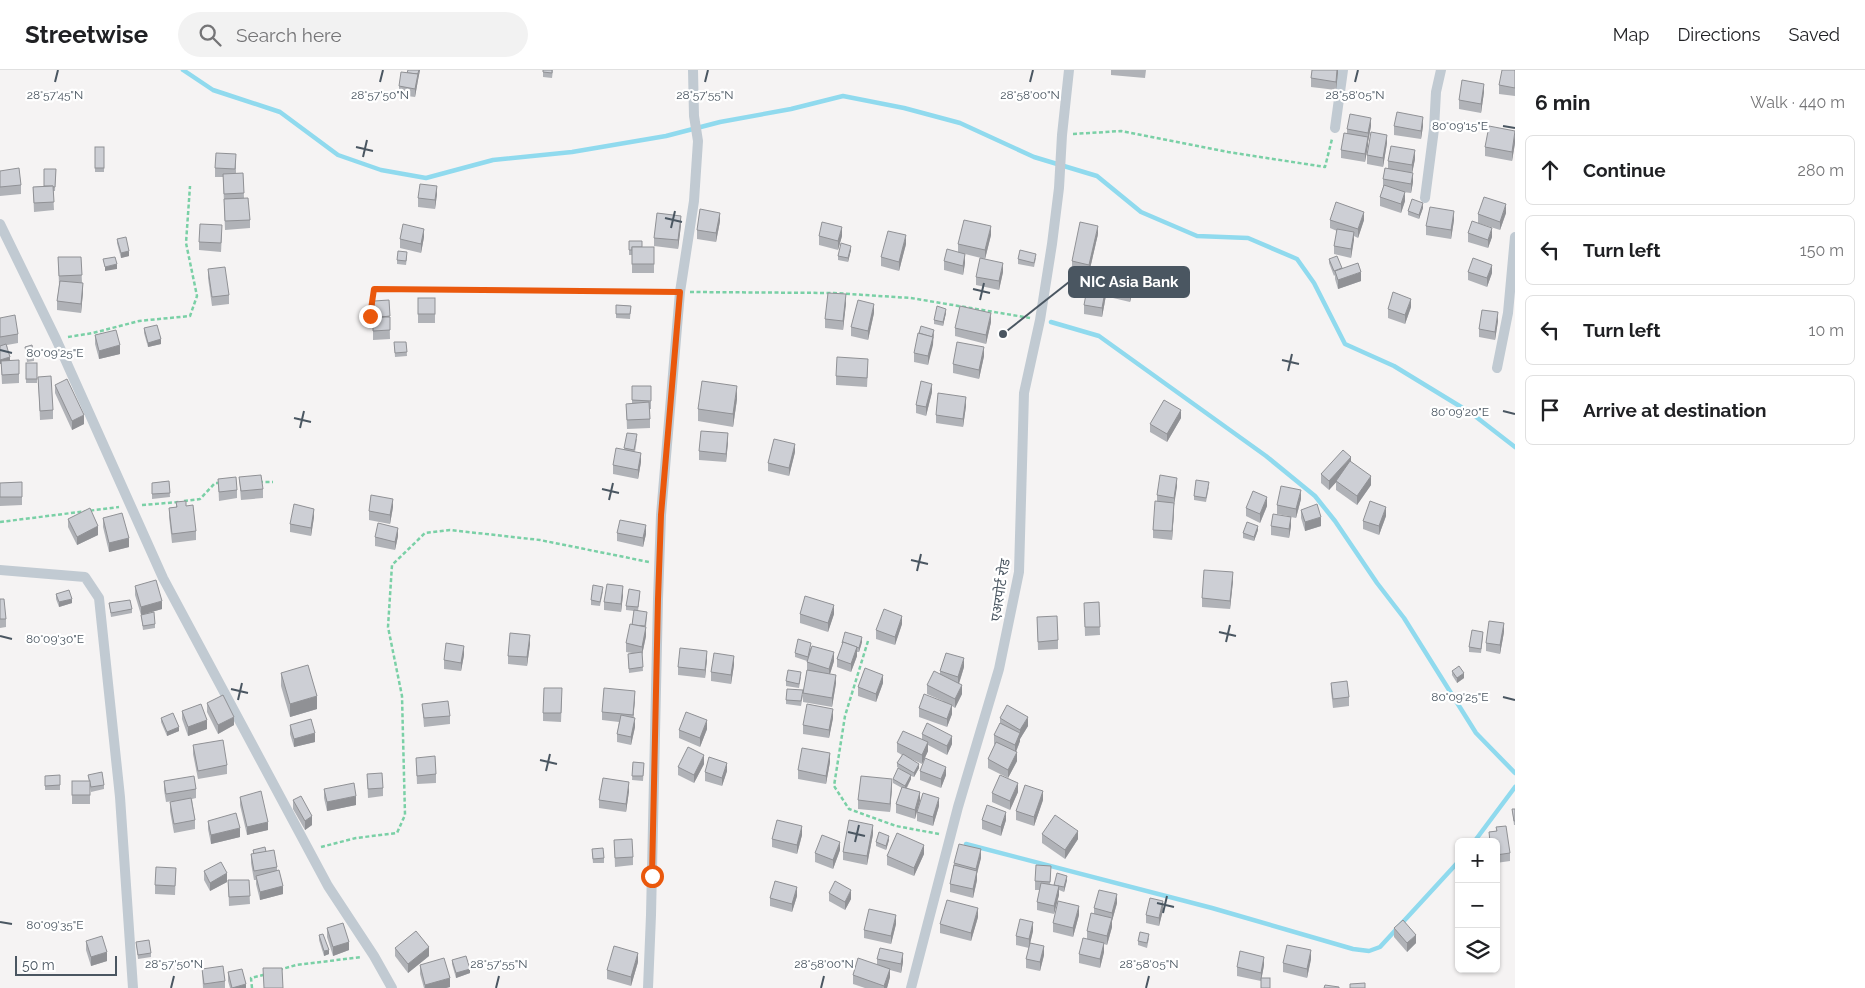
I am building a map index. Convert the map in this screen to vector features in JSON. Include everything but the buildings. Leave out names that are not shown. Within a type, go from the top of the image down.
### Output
[{"type":"street","points":[[648,988],[661,515],[680,292],[694,201],[698,141],[694,116],[694,70]]},
{"type":"street","name":"एअरपोर्ट रोड","points":[[912,988],[950,836],[999,669],[1019,572],[1024,393],[1040,320],[1059,188],[1069,70]]},
{"type":"street","points":[[1335,128],[1343,70]]},
{"type":"street","points":[[1425,198],[1434,129],[1436,92],[1441,70]]},
{"type":"street","points":[[0,224],[56,339],[163,578],[328,886],[374,956],[392,988]]},
{"type":"street","points":[[1497,368],[1508,313],[1515,238]]},
{"type":"street","points":[[0,570],[85,577],[99,598],[120,797],[133,988]]},
{"type":"path","points":[[1062,135],[1121,131],[1228,152],[1325,167],[1335,128]]},
{"type":"path","points":[[56,339],[93,333],[139,321],[190,316],[197,296],[186,243],[190,186]]},
{"type":"path","points":[[370,316],[374,289],[834,293],[901,298],[1040,320]]},
{"type":"path","points":[[309,850],[356,838],[397,833],[405,815],[402,696],[388,627],[392,565],[426,533],[450,530],[540,540],[659,564]]},
{"type":"path","points":[[868,641],[845,716],[834,786],[849,809],[896,826],[950,836]]},
{"type":"path","points":[[278,970],[296,965],[374,956]]},
{"type":"path","points":[[252,988],[251,978],[269,973]]},
{"type":"waterway","points":[[183,70],[213,90],[280,112],[338,155],[381,170],[426,178],[493,160],[572,152],[666,136],[720,122],[791,109],[843,96],[904,108],[960,123],[1034,157],[1097,176],[1141,212],[1197,236],[1248,238],[1297,259],[1314,283],[1345,344],[1394,366],[1471,413],[1515,447]]},
{"type":"waterway","points":[[1051,322],[1099,336],[1266,456],[1315,496],[1404,618],[1476,733],[1515,773]]},
{"type":"waterway","points":[[1477,838],[1515,787]]},
{"type":"waterway","points":[[966,844],[1212,908],[1353,949],[1369,951],[1380,947],[1455,865]]},
{"type":"place","name":"NIC Asia Bank","points":[[1003,334]]},
{"type":"route","points":[[370,316],[374,289],[680,292],[661,515],[652,876]]}]
